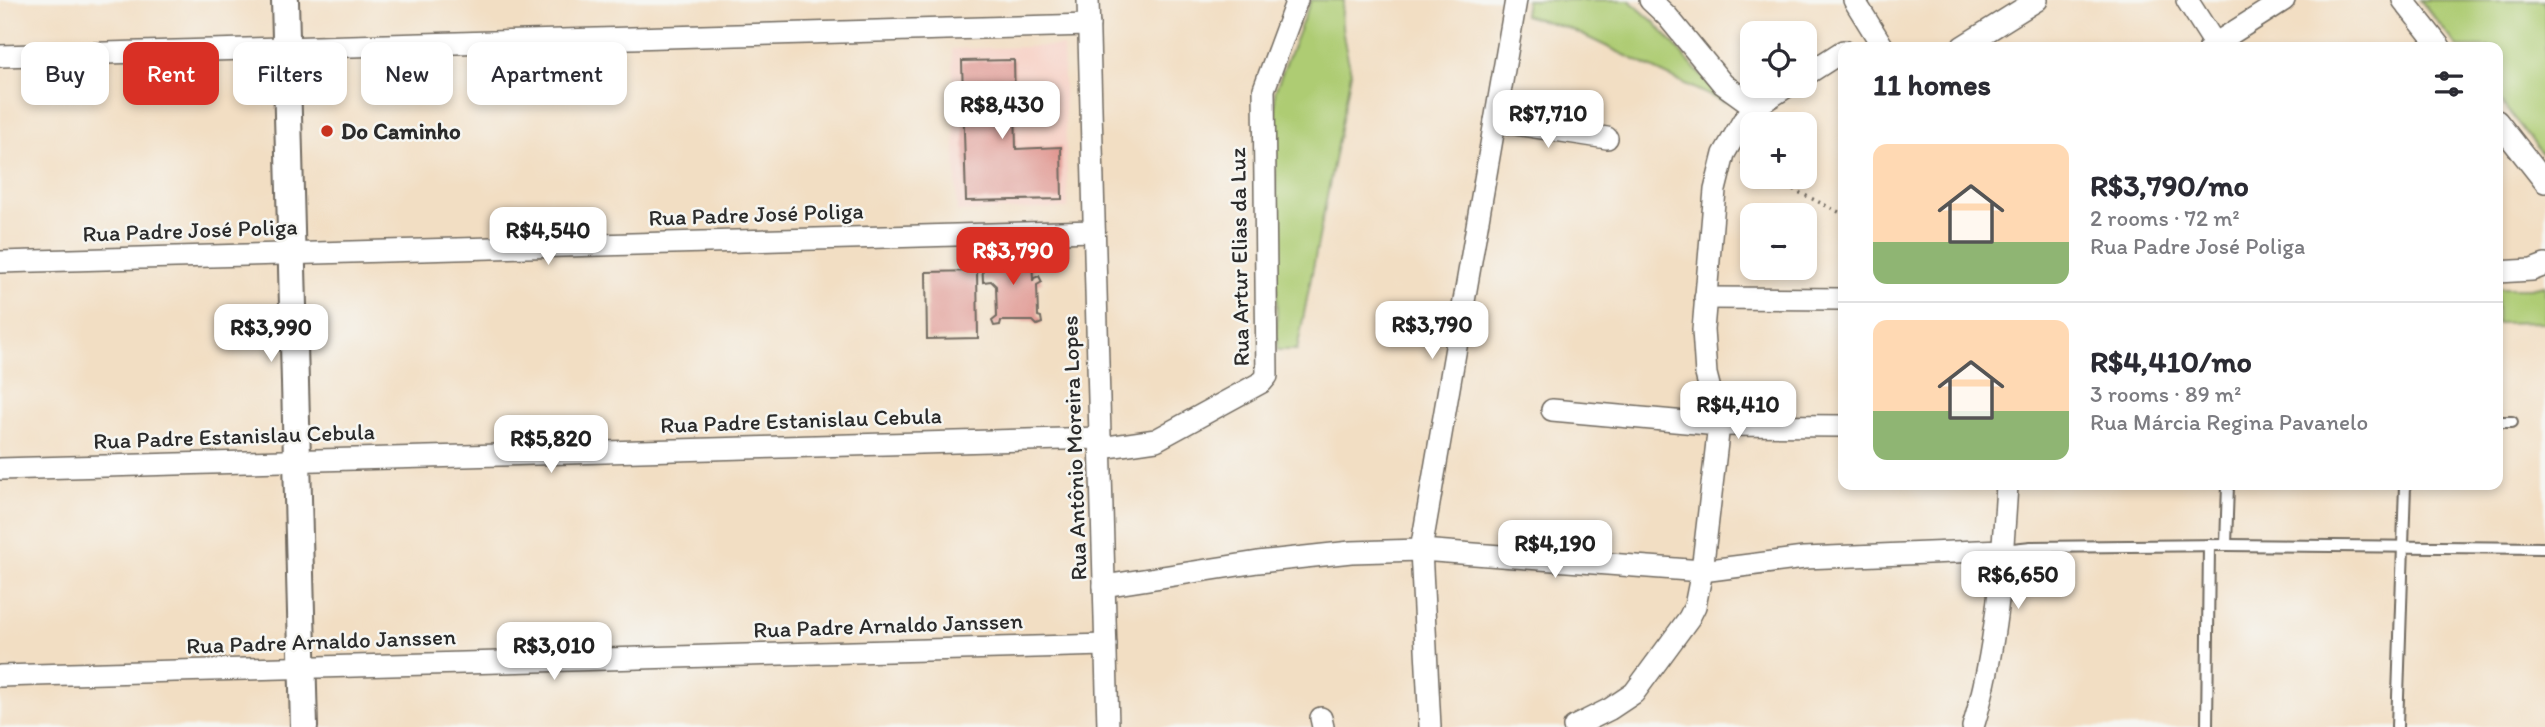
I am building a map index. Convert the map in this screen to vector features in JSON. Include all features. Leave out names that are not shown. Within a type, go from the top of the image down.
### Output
[{"type":"street","points":[[285,0],[286,42]]},
{"type":"street","name":"Rua Antônio Moreira Lopes","points":[[1088,0],[1108,727]]},
{"type":"street","name":"Rua Artur Elias da Luz","points":[[1100,443],[1156,440],[1262,382],[1267,376],[1264,89],[1297,0]]},
{"type":"street","points":[[1430,727],[1421,550],[1516,0]]},
{"type":"street","points":[[1650,0],[1667,16],[1723,84],[1755,107]]},
{"type":"street","points":[[1854,0],[1878,40]]},
{"type":"street","points":[[1970,42],[2037,0]]},
{"type":"street","points":[[2187,0],[2212,42]]},
{"type":"street","points":[[2220,42],[2284,0]]},
{"type":"street","points":[[2403,0],[2436,42]]},
{"type":"street","points":[[347,45],[1089,24]]},
{"type":"street","points":[[0,56],[233,49]]},
{"type":"street","points":[[1817,68],[1838,54]]},
{"type":"street","points":[[1574,727],[1623,702],[1644,681],[1689,618],[1698,594],[1719,425],[1705,363],[1703,330],[1719,170],[1732,137],[1755,107],[1769,98]]},
{"type":"street","points":[[288,105],[304,727]]},
{"type":"street","points":[[1495,121],[1607,138]]},
{"type":"street","points":[[2503,129],[2545,182]]},
{"type":"street","name":"Rua Padre José Poliga","points":[[0,262],[1094,231]]},
{"type":"street","points":[[2503,272],[2532,270],[2545,265]]},
{"type":"street","points":[[1705,298],[1838,299]]},
{"type":"street","points":[[1552,410],[1719,425],[1838,426]]},
{"type":"street","name":"Rua Padre Estanislau Cebula","points":[[0,469],[1100,443]]},
{"type":"street","points":[[1973,727],[1994,629],[2007,490]]},
{"type":"street","points":[[1104,586],[1291,558],[1351,552],[1421,550],[1702,571],[1804,558],[2003,550]]},
{"type":"street","name":"Rua Padre Arnaldo Janssen","points":[[0,677],[1106,645]]},
{"type":"lane","points":[[2503,422],[2512,422]]},
{"type":"lane","points":[[2227,545],[2228,490]]},
{"type":"lane","points":[[2397,727],[2405,490]]},
{"type":"lane","points":[[2207,727],[2209,545]]},
{"type":"lane","points":[[2003,550],[2031,547],[2209,545],[2545,548]]},
{"type":"path","points":[[1792,189],[1838,212]]},
{"type":"shaded area","points":[[1063,46],[1068,208],[957,212],[952,49]]},
{"type":"green space","points":[[1311,0],[1344,0],[1342,27],[1351,73],[1297,350],[1277,350],[1275,91]]},
{"type":"green space","points":[[1526,0],[1629,0],[1654,22],[1725,103],[1568,28],[1524,15]]},
{"type":"green space","points":[[2420,0],[2545,0],[2545,157],[2503,104],[2503,42],[2454,42]]},
{"type":"green space","points":[[2545,285],[2545,322],[2503,323],[2503,288]]},
{"type":"building","points":[[1014,60],[1016,149],[1061,147],[1062,199],[966,201],[962,61]]},
{"type":"building","points":[[1032,254],[1033,281],[1039,276],[1042,282],[1037,285],[1038,316],[1041,317],[1042,323],[1037,325],[1033,321],[1001,321],[1000,325],[994,326],[992,321],[997,317],[996,286],[991,281],[983,282],[982,255]]},
{"type":"building","points":[[977,271],[978,338],[927,339],[926,272]]},
{"type":"place","name":"Do Caminho","points":[[327,131]]}]
